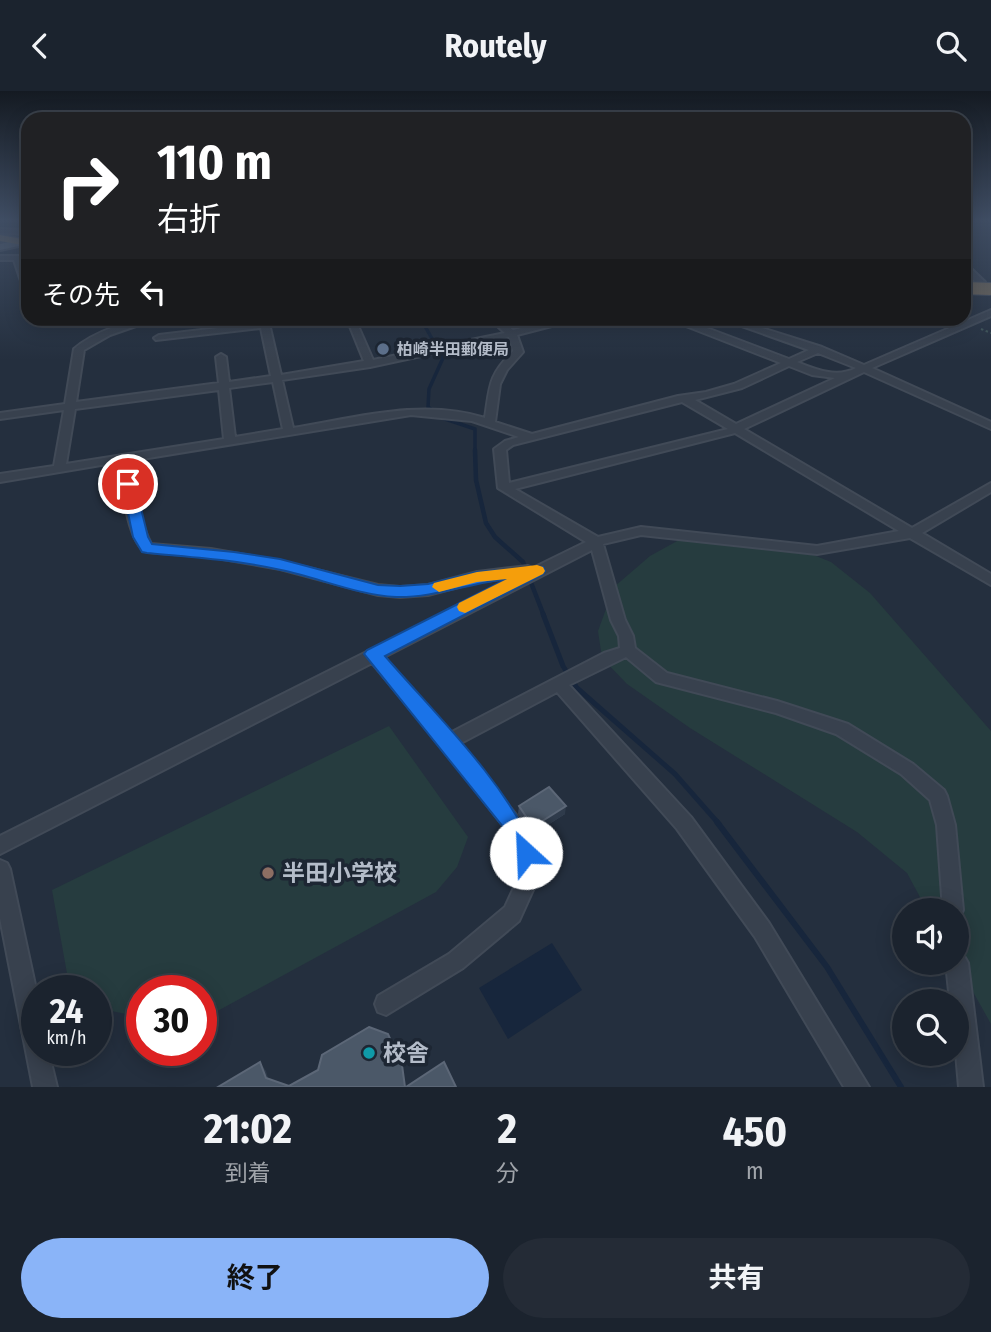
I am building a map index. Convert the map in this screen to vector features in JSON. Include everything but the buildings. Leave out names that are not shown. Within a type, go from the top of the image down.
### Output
[{"type":"street","points":[[971,270],[987,285]]},
{"type":"street","points":[[971,322],[991,313]]},
{"type":"street","points":[[60,467],[81,346],[107,333],[130,326]]},
{"type":"street","points":[[159,338],[238,326]]},
{"type":"street","points":[[266,326],[289,433]]},
{"type":"street","points":[[354,326],[370,364]]},
{"type":"street","points":[[489,423],[493,409],[492,389],[508,362],[518,352],[513,335],[502,326]]},
{"type":"street","points":[[0,416],[370,364],[513,335],[541,326]]},
{"type":"street","points":[[694,326],[787,363],[829,376],[850,375]]},
{"type":"street","points":[[747,326],[818,349],[991,426]]},
{"type":"street","points":[[504,488],[737,430],[850,375],[962,326]]},
{"type":"street","points":[[504,488],[500,449],[509,443],[738,386],[818,349]]},
{"type":"street","points":[[221,357],[230,442]]},
{"type":"street","points":[[684,398],[991,580]]},
{"type":"street","points":[[0,478],[411,412],[425,411],[489,423],[531,437]]},
{"type":"street","points":[[124,458],[140,537],[147,548],[225,555],[280,565],[378,590],[428,590],[477,577],[537,571]]},
{"type":"street","points":[[504,488],[596,542],[618,619],[626,636],[628,651],[663,678],[777,707],[842,729],[907,769],[938,796],[946,825],[952,898]]},
{"type":"street","points":[[0,845],[596,542],[640,531],[817,550],[913,533],[991,488]]},
{"type":"street","points":[[448,742],[608,657],[628,651]]},
{"type":"street","points":[[373,654],[511,822],[526,853],[527,879],[512,914],[456,961],[386,1004]]},
{"type":"street","points":[[559,684],[684,823],[762,930],[857,1087]]},
{"type":"street","points":[[0,869],[22,975]]},
{"type":"street","points":[[958,975],[971,1087]]},
{"type":"street","points":[[41,1066],[45,1087]]},
{"type":"green space","points":[[703,534],[748,538],[801,550],[831,562],[870,593],[991,731],[991,1024],[964,975],[969,975],[969,898],[921,898],[907,873],[857,832],[690,728],[627,684],[602,658],[598,631],[614,587],[650,556],[679,540]]},
{"type":"green space","points":[[389,726],[468,837],[457,867],[436,892],[217,1011],[217,975],[126,975],[126,1014],[112,1011],[112,975],[67,975],[52,890]]},
{"type":"water","points":[[552,943],[582,990],[508,1039],[479,988]]},
{"type":"waterway","points":[[425,326],[443,358],[429,389],[428,407],[442,418],[475,429],[475,450]]},
{"type":"waterway","points":[[475,450],[476,480],[486,523],[495,537],[523,562],[544,616]]},
{"type":"waterway","points":[[543,614],[563,666],[577,688],[675,774],[719,824]]},
{"type":"waterway","points":[[717,822],[827,967],[901,1087]]},
{"type":"slow traffic","points":[[439,587],[477,577],[537,571],[465,607]]},
{"type":"place","name":"柏崎半田郵便局","points":[[383,349]]},
{"type":"place","name":"半田小学校","points":[[268,873]]},
{"type":"place","name":"校舎","points":[[369,1053]]},
{"type":"route","points":[[128,484],[140,537],[147,548],[211,553],[280,565],[378,590],[428,590],[477,577],[537,571],[373,654],[511,822],[526,853]]}]
